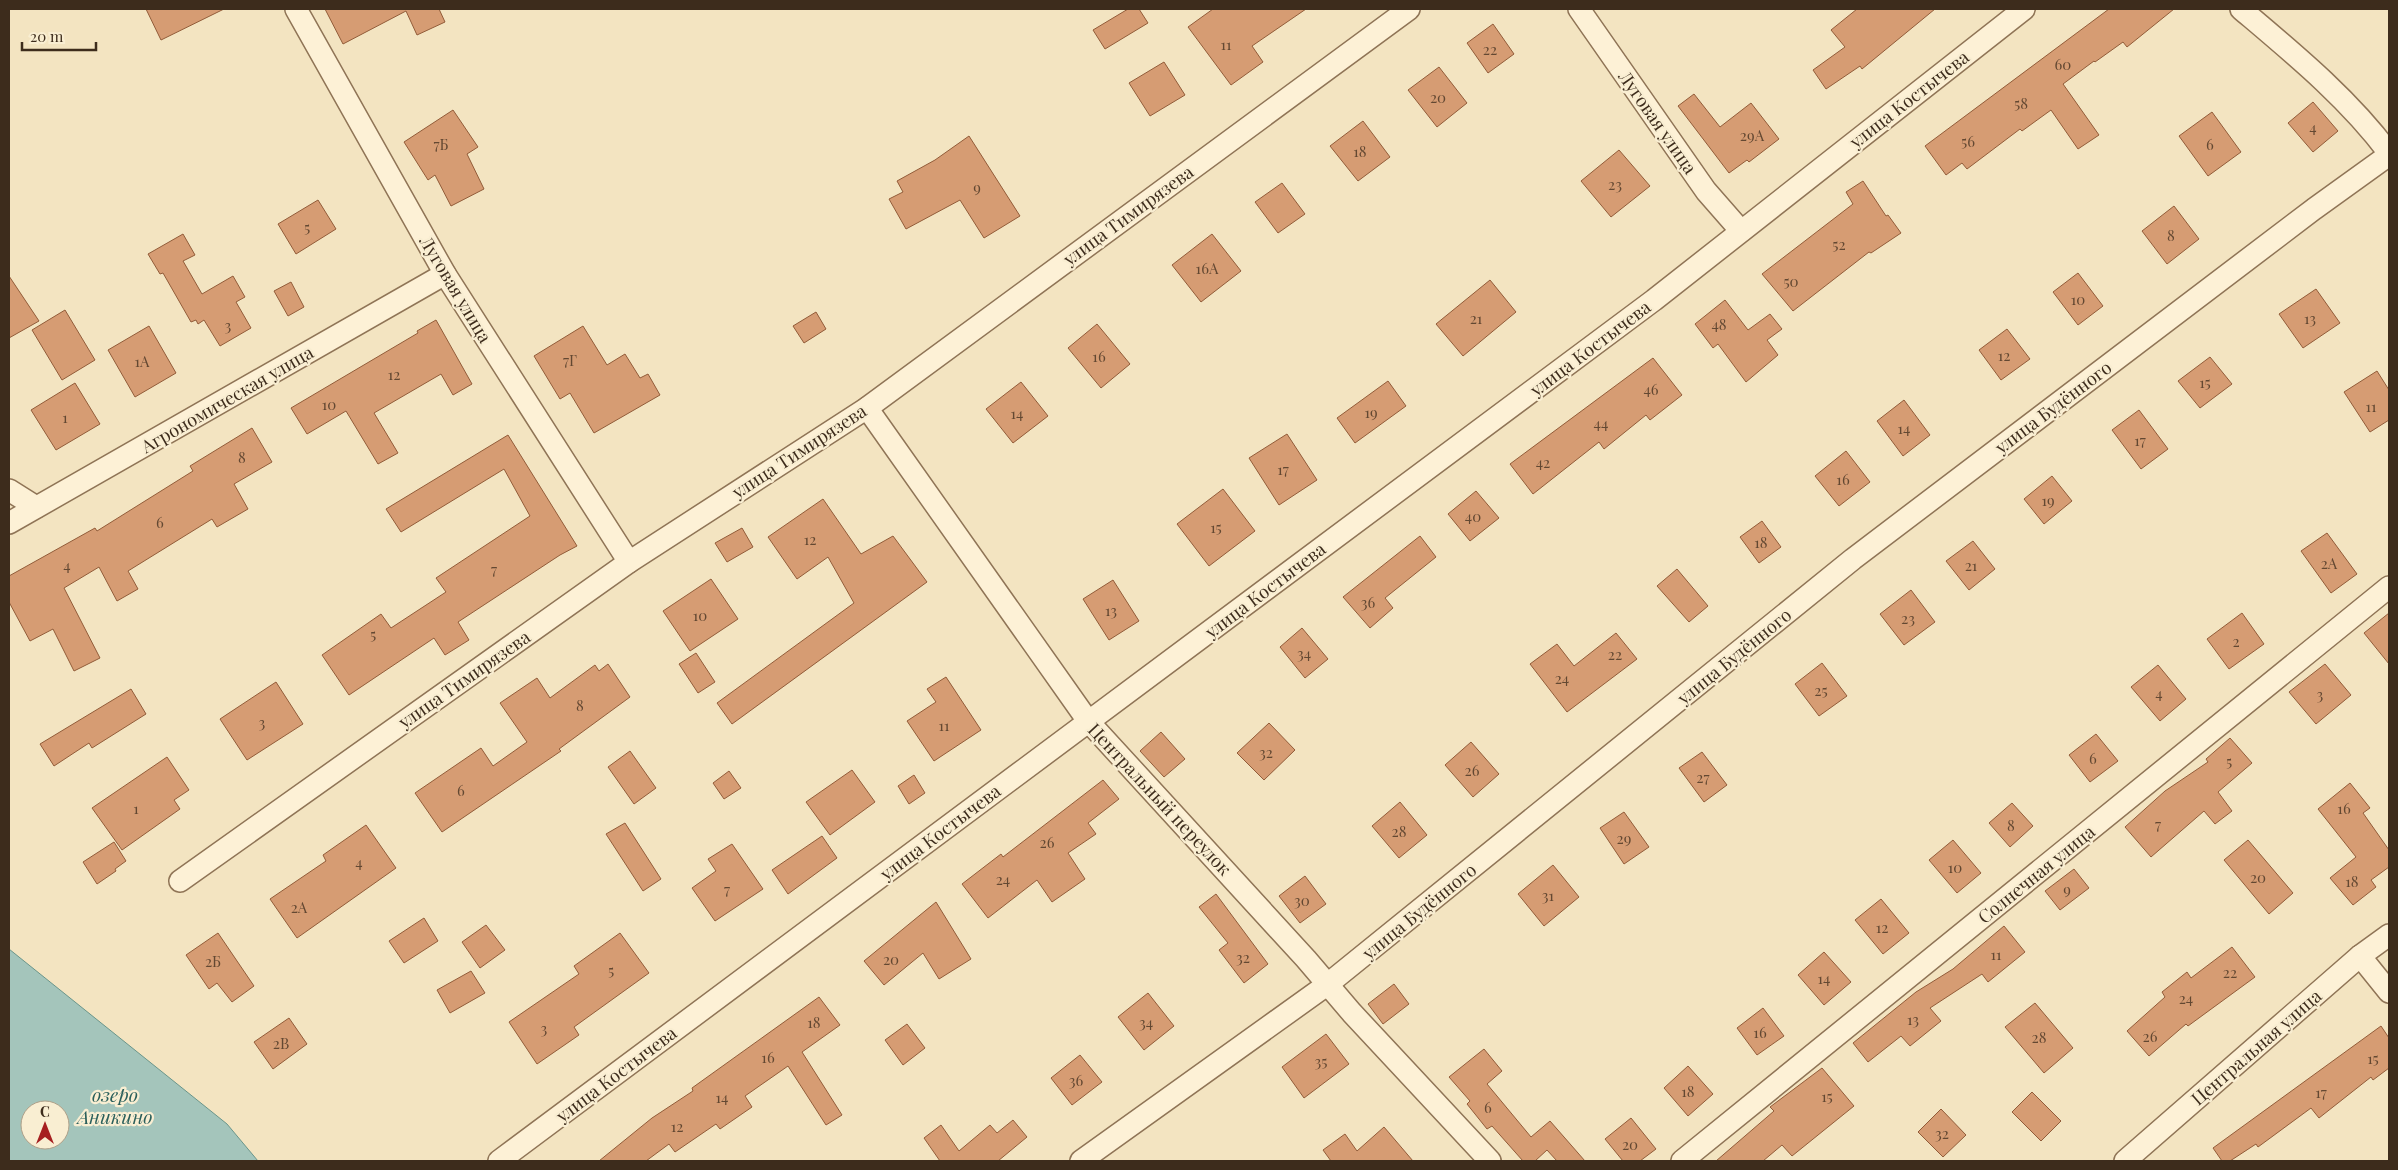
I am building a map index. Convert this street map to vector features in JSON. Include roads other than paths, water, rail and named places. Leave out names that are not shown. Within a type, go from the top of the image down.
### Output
[{"type":"street","name":"Луговая улица","points":[[296,9],[445,274],[629,562]]},
{"type":"street","name":"улица Тимирязева","points":[[180,881],[629,562],[867,408],[1409,9]]},
{"type":"street","name":"Луговая улица","points":[[1579,9],[1706,191],[1741,231]]},
{"type":"street","name":"улица Костычева","points":[[499,1161],[1654,300],[2024,9]]},
{"type":"street","points":[[2241,9],[2305,64],[2374,133],[2389,154]]},
{"type":"street","name":"улица Будённого","points":[[1082,1161],[1328,984],[1853,559],[2389,154]]},
{"type":"street","name":"Агрономическая улица","points":[[9,523],[445,274]]},
{"type":"street","name":"Центральный переулок","points":[[867,408],[1088,721],[1328,984],[1352,1013],[1490,1161]]},
{"type":"street","points":[[9,490],[36,507]]},
{"type":"street","name":"Солнечная улица","points":[[1682,1161],[2389,587]]},
{"type":"street","name":"Центральная улица","points":[[2125,1161],[2360,956],[2389,935]]},
{"type":"street","points":[[2360,956],[2389,992]]},
{"type":"water","name":"озеро Аникино","points":[[9,949],[227,1124],[258,1161],[9,1161]]}]
